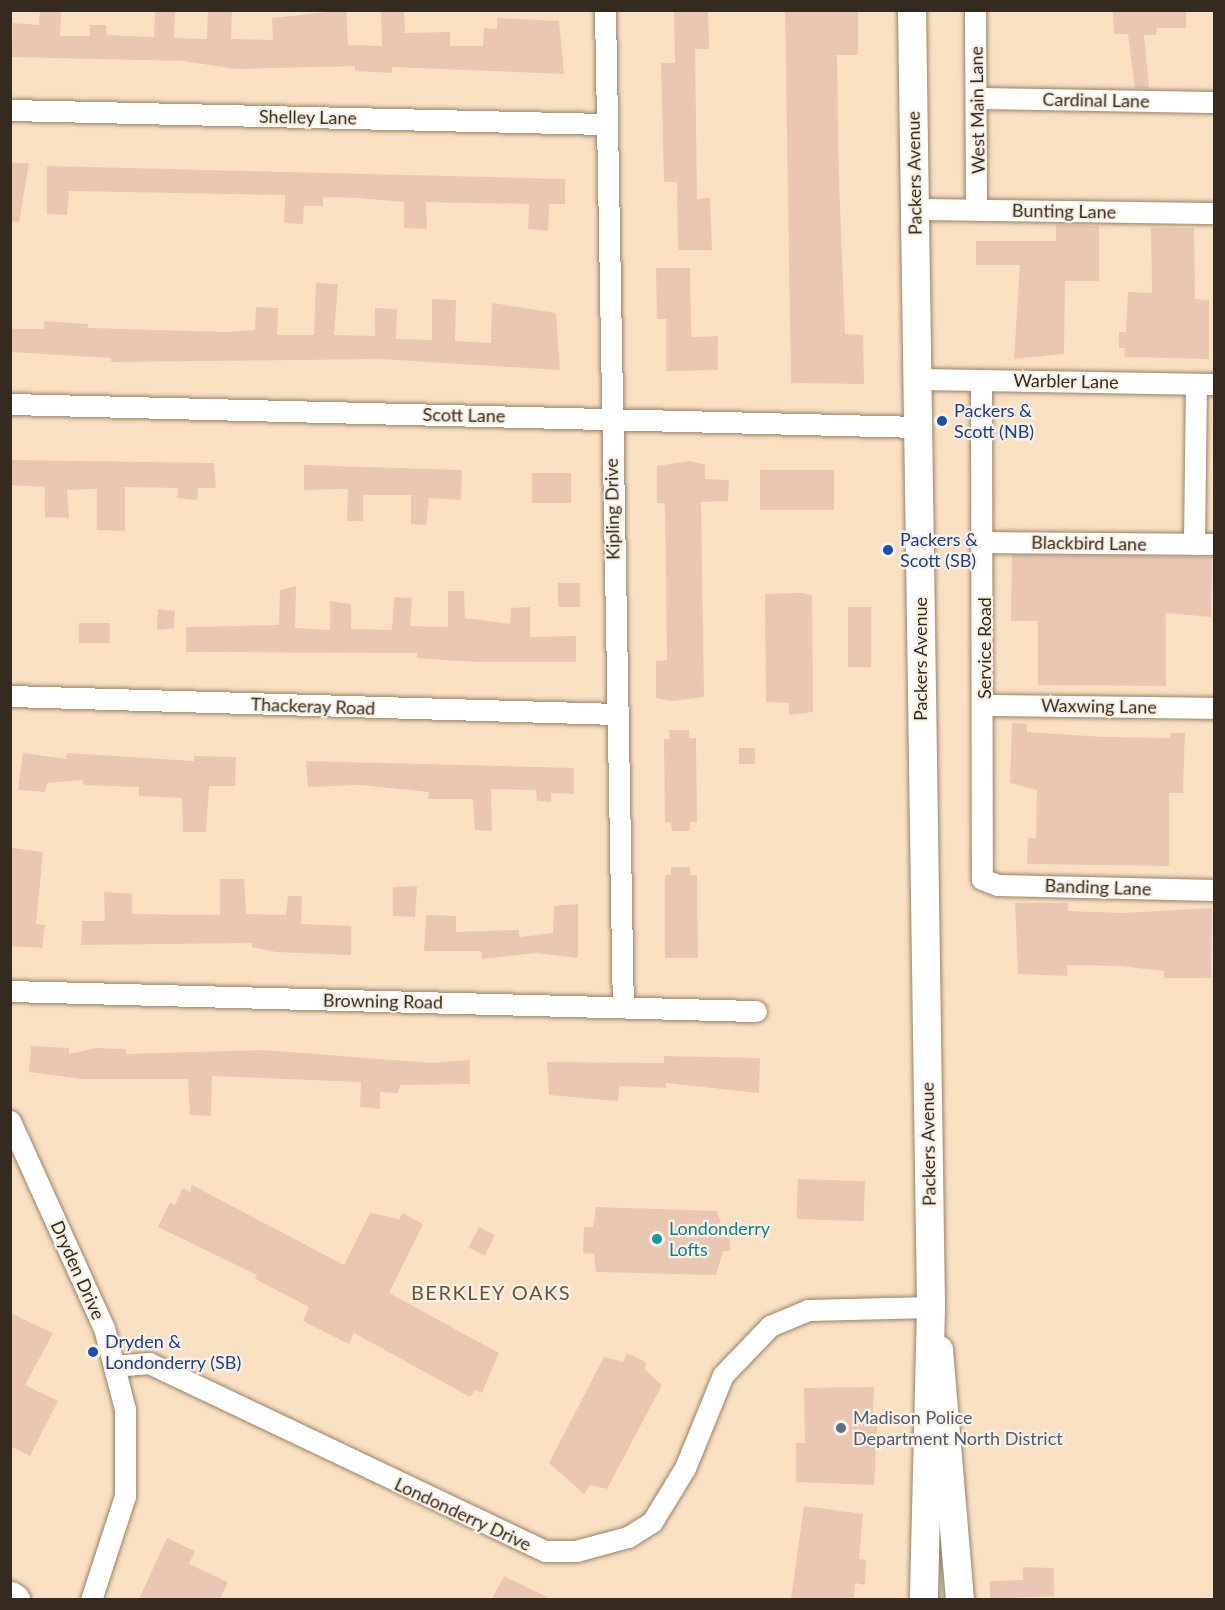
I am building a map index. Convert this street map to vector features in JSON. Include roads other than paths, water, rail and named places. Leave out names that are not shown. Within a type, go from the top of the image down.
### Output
[{"type":"main road","name":"Packers Avenue","points":[[912,10],[931,1306],[924,1599]]},
{"type":"main road","name":"Packers Avenue","points":[[931,1306],[945,1379],[960,1599]]},
{"type":"street","name":"Kipling Drive","points":[[605,10],[615,714],[623,1007]]},
{"type":"street","name":"West Main Lane","points":[[975,10],[976,210]]},
{"type":"street","name":"Cardinal Lane","points":[[977,98],[1215,102]]},
{"type":"street","name":"Shelley Lane","points":[[10,110],[605,124]]},
{"type":"street","name":"Bunting Lane","points":[[914,209],[1215,213]]},
{"type":"street","name":"Warbler Lane","points":[[917,379],[1205,384]]},
{"type":"street","name":"Service Road","points":[[981,380],[984,705],[982,879]]},
{"type":"street","name":"Blackbird Lane","points":[[983,542],[1204,544],[1205,384]]},
{"type":"street","name":"Scott Lane","points":[[10,404],[917,427]]},
{"type":"street","name":"Thackeray Road","points":[[10,696],[615,714]]},
{"type":"street","name":"Waxwing Lane","points":[[984,705],[1215,708]]},
{"type":"street","name":"Banding Lane","points":[[982,879],[999,885],[1215,890]]},
{"type":"street","name":"Browning Road","points":[[10,992],[756,1011]]},
{"type":"street","name":"Dryden Drive","points":[[10,1120],[104,1328],[125,1409],[125,1496],[91,1599]]},
{"type":"street","name":"Londonderry Drive","points":[[114,1366],[149,1363],[545,1551],[576,1551],[628,1537],[652,1522],[685,1468],[723,1375],[770,1326],[808,1310],[931,1306]]},
{"type":"place","name":"Packers & Scott (NB)","points":[[942,421]]},
{"type":"place","name":"Packers & Scott (SB)","points":[[888,550]]},
{"type":"place","name":"Londonderry Lofts","points":[[657,1239]]},
{"type":"place","name":"Dryden & Londonderry (SB)","points":[[93,1352]]},
{"type":"place","name":"Madison Police Department North District","points":[[841,1428]]},
{"type":"district","name":"BERKLEY OAKS","points":[[491,1292]]}]
